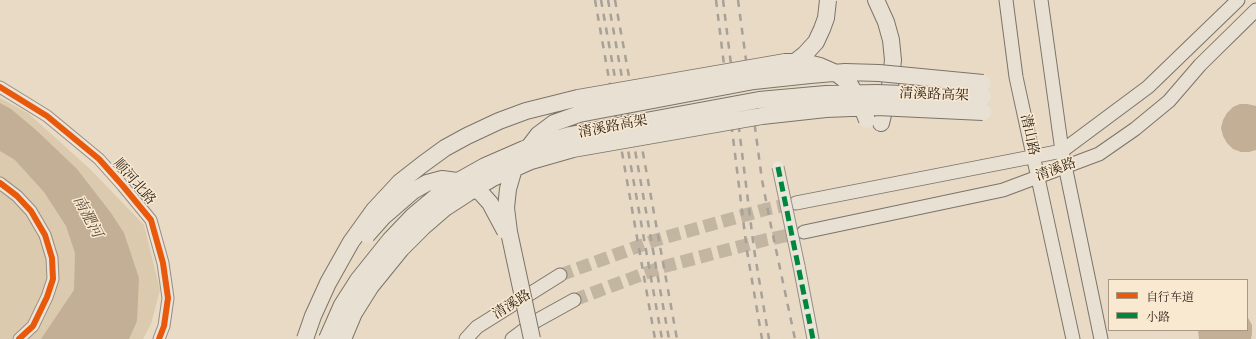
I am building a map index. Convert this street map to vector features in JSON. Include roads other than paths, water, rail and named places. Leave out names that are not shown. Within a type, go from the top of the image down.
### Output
[{"type":"highway","points":[[754,81],[788,67],[805,54],[816,42],[826,18],[828,0]]},
{"type":"highway","points":[[305,339],[313,316],[328,283],[351,242],[374,210],[400,182],[423,164],[450,145],[499,121],[526,111],[578,98],[758,66],[785,62],[804,62],[820,66],[836,73],[849,83],[874,121],[890,86],[893,60],[891,40],[886,22],[876,0]]},
{"type":"highway","points":[[532,339],[509,232],[506,208],[508,188],[515,165],[538,135],[554,123],[579,114],[754,81],[845,72],[879,73],[983,97]]},
{"type":"highway","name":"清溪路高架","points":[[327,339],[342,305],[358,280],[390,240],[413,216],[437,196],[460,180],[485,166],[524,149],[570,135],[759,100],[826,94],[877,93],[983,97]]},
{"type":"highway","name":"清溪路高架","points":[[343,339],[354,313],[371,286],[401,249],[423,227],[445,208],[468,192],[493,178],[531,161],[573,149],[762,116],[826,108],[877,107],[983,97]]},
{"type":"highway","points":[[328,283],[357,246],[383,217],[413,191],[427,183],[442,179],[457,181],[469,185],[481,193],[490,203],[504,227],[515,258],[532,339]]},
{"type":"main road","name":"潜山路","points":[[1006,0],[1016,77],[1073,339]]},
{"type":"main road","points":[[1042,0],[1062,151],[1101,339]]},
{"type":"main road","name":"清溪路","points":[[796,203],[1062,151],[1148,87],[1238,0]]},
{"type":"main road","name":"清溪路","points":[[804,232],[1003,190],[1099,154],[1136,129],[1169,101],[1200,65],[1256,10]]},
{"type":"main road","name":"清溪路","points":[[466,339],[477,327],[560,274]]},
{"type":"main road","name":"清溪路","points":[[512,339],[536,321],[574,300]]},
{"type":"street","name":"顺河北路","points":[[0,87],[47,116],[99,159],[151,220],[163,263],[168,298],[164,326],[159,339]]},
{"type":"street","points":[[778,167],[813,339]]},
{"type":"street","points":[[0,183],[17,196],[30,211],[45,235],[52,258],[53,279],[48,297],[33,326],[19,339]]},
{"type":"water","name":"南淝河","points":[[0,103],[11,109],[36,130],[77,169],[111,213],[124,233],[139,278],[137,321],[129,339],[41,339],[74,290],[75,253],[66,226],[44,192],[15,160],[0,151]]},
{"type":"water","points":[[1240,104],[1256,106],[1256,150],[1249,152],[1241,152],[1233,149],[1223,136],[1221,128],[1227,113],[1233,107]]},
{"type":"water","points":[[1248,318],[1252,325],[1251,339],[1199,339],[1198,331],[1248,331]]},
{"type":"tunnel","points":[[560,275],[656,240],[767,209],[796,203]]},
{"type":"tunnel","points":[[574,300],[662,267],[765,240],[804,232]]},
{"type":"railway","points":[[595,0],[655,339]]},
{"type":"railway","points":[[601,0],[662,339]]},
{"type":"railway","points":[[608,0],[669,339]]},
{"type":"railway","points":[[615,0],[677,339]]},
{"type":"railway","points":[[716,0],[747,251],[762,339]]},
{"type":"railway","points":[[723,0],[754,249],[769,339]]},
{"type":"railway","points":[[738,0],[762,180],[795,339]]}]
